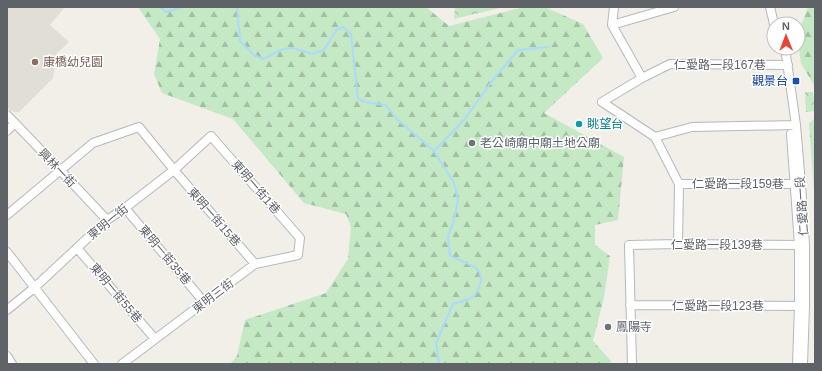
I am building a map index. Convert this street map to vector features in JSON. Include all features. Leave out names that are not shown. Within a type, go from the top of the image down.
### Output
[{"type":"street","points":[[614,7],[612,25],[642,78]]},
{"type":"street","points":[[612,25],[674,7]]},
{"type":"street","name":"仁愛路一段","points":[[782,56],[785,66]]},
{"type":"street","name":"仁愛路一段","points":[[785,56],[793,125],[802,245],[803,364]]},
{"type":"street","name":"仁愛路一段167巷","points":[[655,137],[602,102],[642,78],[670,64],[785,66]]},
{"type":"street","name":"興林一街","points":[[7,116],[107,220]]},
{"type":"street","points":[[7,132],[15,123]]},
{"type":"street","points":[[655,137],[692,127],[793,125]]},
{"type":"street","name":"東明一街15巷","points":[[60,170],[93,143],[140,127],[174,170],[255,264]]},
{"type":"street","name":"東明一街","points":[[7,310],[34,288],[107,220],[174,170],[211,136]]},
{"type":"street","name":"東明一街1巷","points":[[211,136],[300,238]]},
{"type":"street","name":"仁愛路一段159巷","points":[[655,137],[680,184],[798,184]]},
{"type":"street","points":[[7,215],[60,170]]},
{"type":"street","points":[[678,244],[680,184]]},
{"type":"street","name":"東明一街35巷","points":[[125,208],[204,302]]},
{"type":"street","name":"東明三街","points":[[122,364],[255,264],[298,255],[300,238]]},
{"type":"street","name":"仁愛路一段139巷","points":[[630,306],[629,245],[802,245]]},
{"type":"street","name":"東明一街55巷","points":[[77,248],[155,339]]},
{"type":"street","points":[[7,252],[94,364]]},
{"type":"street","points":[[630,306],[632,364]]},
{"type":"street","name":"仁愛路一段123巷","points":[[630,306],[802,306]]},
{"type":"street","name":"仁愛路一段","points":[[797,364],[802,306]]},
{"type":"street","points":[[7,356],[12,364]]},
{"type":"shaded area","points":[[7,7],[65,7],[50,25],[69,42],[57,53],[53,78],[19,112],[11,111],[7,107]]},
{"type":"green space","points":[[138,7],[426,7],[449,26],[524,7],[545,7],[583,24],[603,58],[544,113],[624,157],[618,220],[595,225],[595,245],[610,256],[604,297],[593,341],[611,361],[610,364],[230,364],[237,356],[245,320],[326,293],[348,259],[351,227],[346,214],[304,203],[233,119],[162,93],[154,74],[160,39]]},
{"type":"green space","points":[[455,7],[504,7],[454,19]]},
{"type":"green space","points":[[808,7],[815,7],[815,87],[801,63],[800,56],[806,56],[806,16],[805,16]]},
{"type":"green space","points":[[805,92],[813,92],[815,111],[806,112]]},
{"type":"green space","points":[[815,118],[815,205],[809,123]]},
{"type":"waterway","points":[[160,7],[166,12],[182,7]]},
{"type":"waterway","points":[[237,7],[240,41],[254,55],[263,59],[283,49],[293,48],[312,54],[324,50],[337,29],[343,27],[351,34],[358,99],[365,102],[386,105],[397,119],[434,151],[454,183],[458,200],[454,220],[448,237],[450,256],[476,268],[479,271],[481,279],[477,292],[471,298],[453,304],[436,343],[439,364]]},
{"type":"waterway","points":[[434,151],[464,120],[492,81],[518,50],[548,47]]},
{"type":"place","name":"康橋幼兒園","points":[[35,62]]},
{"type":"place","name":"觀景台","points":[[796,81]]},
{"type":"place","name":"眺望台","points":[[579,124]]},
{"type":"place","name":"老公崎廟中廟土地公廟","points":[[472,143]]},
{"type":"place","name":"鳳陽寺","points":[[608,327]]}]
